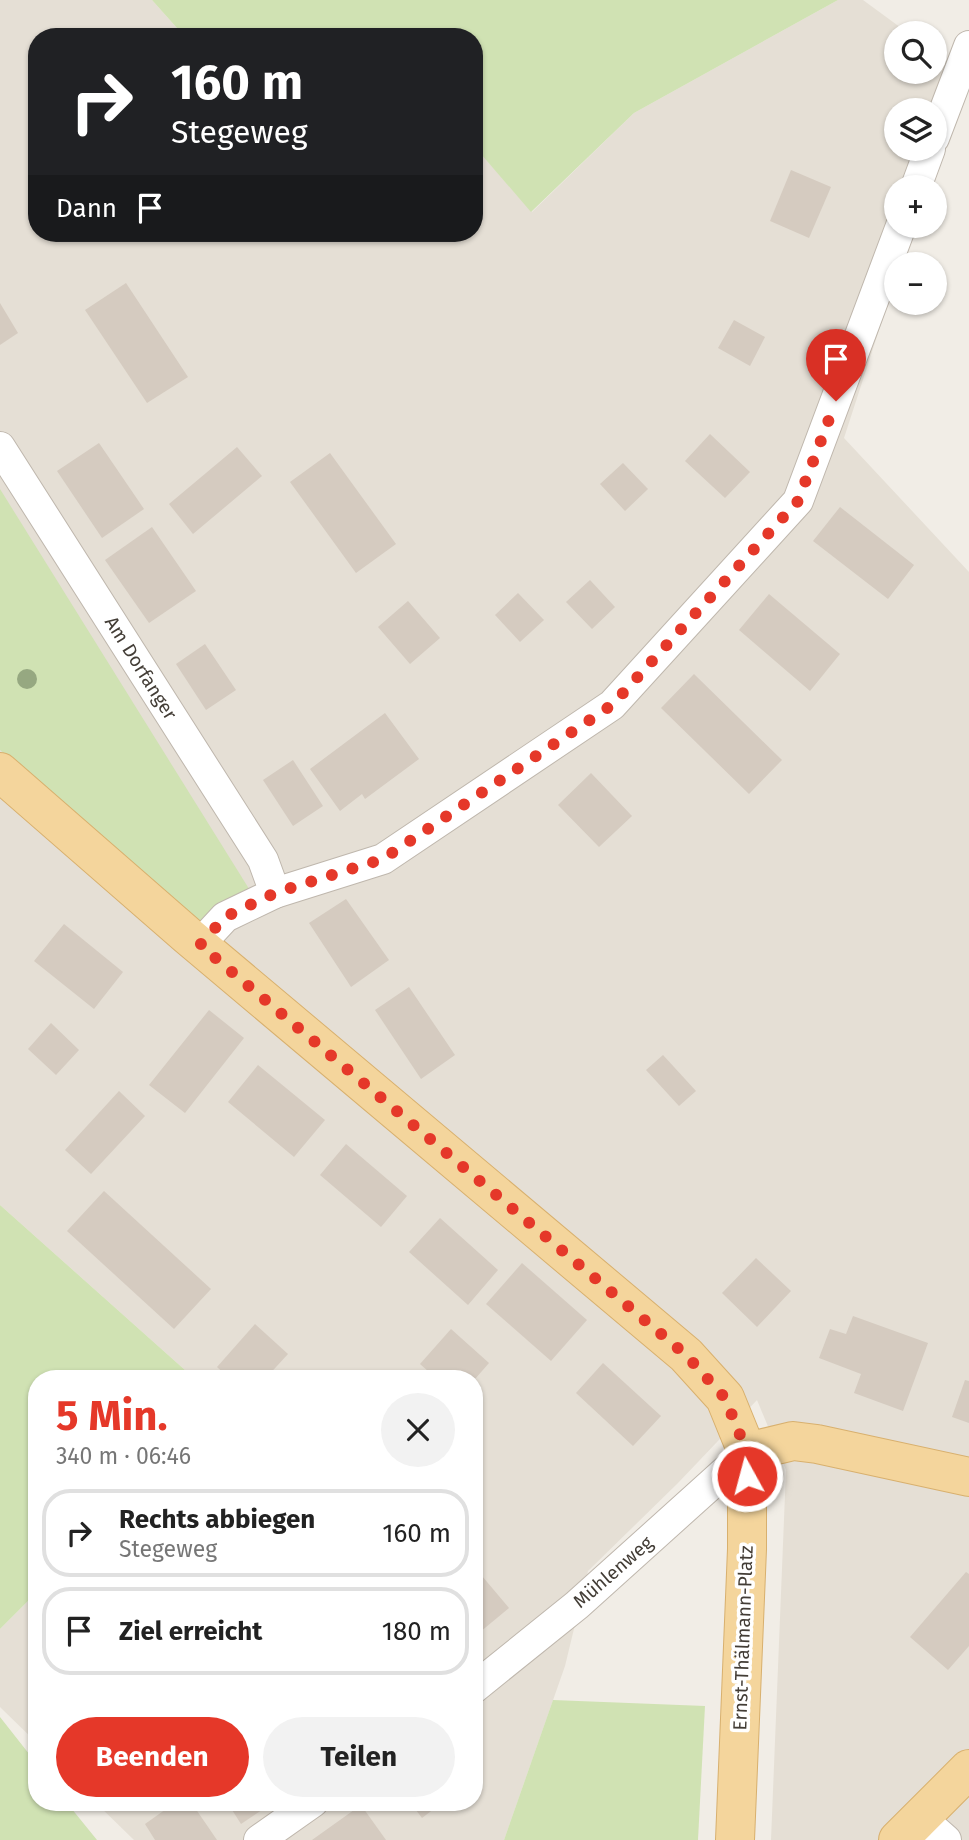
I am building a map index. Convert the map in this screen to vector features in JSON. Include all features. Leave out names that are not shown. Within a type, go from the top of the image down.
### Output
[{"type":"main road","points":[[0,772],[200,945],[686,1355],[725,1398],[747,1452],[793,1441],[969,1477]]},
{"type":"main road","name":"Ernst-Thälmann-Platz","points":[[736,1840],[747,1549],[747,1452]]},
{"type":"main road","points":[[921,1832],[969,1769]]},
{"type":"street","points":[[947,104],[969,46]]},
{"type":"street","points":[[200,945],[225,917],[275,893],[383,859],[612,705],[798,501],[897,238]]},
{"type":"street","name":"Am Dorfanger","points":[[0,447],[263,860],[275,893]]},
{"type":"street","name":"Mühlenweg","points":[[483,1681],[577,1605],[747,1452]]},
{"type":"street","points":[[259,1840],[300,1811]]},
{"type":"shaded area","points":[[0,0],[152,0],[177,28],[28,28],[28,242],[483,242],[483,156],[532,212],[634,113],[838,0],[863,0],[892,21],[884,21],[884,84],[947,84],[947,62],[962,73],[947,119],[947,98],[884,98],[884,161],[933,161],[929,175],[884,175],[884,238],[896,238],[896,252],[884,252],[884,315],[844,438],[969,572],[969,1840],[771,1840],[786,1470],[757,1400],[678,1483],[588,1571],[565,1666],[504,1840],[134,1840],[104,1811],[483,1811],[483,1370],[185,1370],[0,1205]]},
{"type":"shaded area","points":[[28,1601],[28,1734],[0,1707],[0,1629]]},
{"type":"green space","points":[[152,0],[838,0],[634,113],[531,212],[483,156],[483,28],[177,28]]},
{"type":"green space","points":[[0,489],[251,892],[202,925],[0,750]]},
{"type":"green space","points":[[0,1205],[185,1370],[28,1370],[28,1601],[0,1629]]},
{"type":"green space","points":[[553,1700],[705,1706],[698,1840],[504,1840]]},
{"type":"green space","points":[[0,1717],[28,1753],[28,1811],[73,1811],[97,1840],[0,1840]]},
{"type":"building","points":[[791,170],[831,187],[809,238],[770,221]]},
{"type":"building","points":[[126,283],[188,377],[147,403],[85,310]]},
{"type":"building","points":[[0,303],[18,333],[0,345]]},
{"type":"building","points":[[734,320],[765,337],[750,366],[718,348]]},
{"type":"building","points":[[710,434],[750,472],[725,498],[685,461]]},
{"type":"building","points":[[99,443],[144,509],[102,538],[57,471]]},
{"type":"building","points":[[237,447],[262,476],[193,534],[169,504]]},
{"type":"building","points":[[330,453],[396,544],[356,573],[290,482]]},
{"type":"building","points":[[623,463],[648,489],[625,511],[600,484]]},
{"type":"building","points":[[840,507],[914,565],[888,599],[813,541]]},
{"type":"building","points":[[152,527],[196,591],[149,623],[105,560]]},
{"type":"building","points":[[590,580],[615,607],[592,629],[566,602]]},
{"type":"building","points":[[518,593],[544,620],[520,642],[495,615]]},
{"type":"building","points":[[769,594],[840,654],[810,691],[739,630]]},
{"type":"building","points":[[408,601],[440,638],[410,664],[378,627]]},
{"type":"building","points":[[205,644],[236,690],[206,710],[176,664]]},
{"type":"building","points":[[694,674],[782,760],[749,794],[661,708]]},
{"type":"building","points":[[385,713],[419,759],[365,799],[362,794],[340,811],[310,769]]},
{"type":"building","points":[[293,760],[323,806],[293,826],[263,780]]},
{"type":"building","points":[[591,773],[632,816],[599,847],[558,805]]},
{"type":"building","points":[[346,899],[389,960],[351,987],[309,923]]},
{"type":"building","points":[[64,924],[123,972],[94,1009],[34,961]]},
{"type":"building","points":[[409,987],[455,1055],[421,1079],[375,1010]]},
{"type":"building","points":[[209,1010],[244,1038],[185,1113],[149,1085]]},
{"type":"building","points":[[51,1023],[79,1050],[56,1075],[28,1049]]},
{"type":"building","points":[[663,1055],[696,1091],[679,1106],[646,1070]]},
{"type":"building","points":[[258,1065],[325,1120],[294,1157],[228,1102]]},
{"type":"building","points":[[119,1091],[145,1116],[91,1174],[65,1150]]},
{"type":"building","points":[[346,1144],[407,1196],[381,1227],[320,1175]]},
{"type":"building","points":[[104,1191],[211,1289],[174,1329],[67,1231]]},
{"type":"building","points":[[440,1218],[498,1270],[468,1305],[409,1252]]},
{"type":"building","points":[[756,1258],[791,1291],[757,1327],[722,1293]]},
{"type":"building","points":[[522,1263],[587,1320],[551,1361],[486,1304]]},
{"type":"building","points":[[853,1316],[928,1343],[903,1411],[854,1393],[861,1374],[819,1358],[830,1329],[846,1334]]},
{"type":"building","points":[[255,1324],[288,1354],[273,1370],[220,1370],[217,1367]]},
{"type":"building","points":[[451,1329],[489,1363],[483,1370],[427,1370],[420,1364]]},
{"type":"building","points":[[603,1363],[661,1416],[633,1446],[576,1393]]},
{"type":"building","points":[[965,1380],[969,1381],[969,1423],[952,1417]]},
{"type":"building","points":[[966,1572],[969,1574],[969,1646],[948,1670],[910,1637]]},
{"type":"building","points":[[483,1577],[509,1608],[483,1630]]},
{"type":"building","points":[[163,1811],[197,1811],[217,1840],[155,1840],[145,1824]]},
{"type":"building","points":[[233,1811],[260,1811],[241,1824]]},
{"type":"building","points":[[353,1811],[365,1811],[386,1840],[312,1840]]},
{"type":"building","points":[[417,1811],[431,1811],[422,1818]]},
{"type":"route","points":[[747,1476],[747,1452],[725,1398],[686,1355],[200,945],[225,917],[275,893],[383,859],[612,705],[798,501],[836,401]]}]
